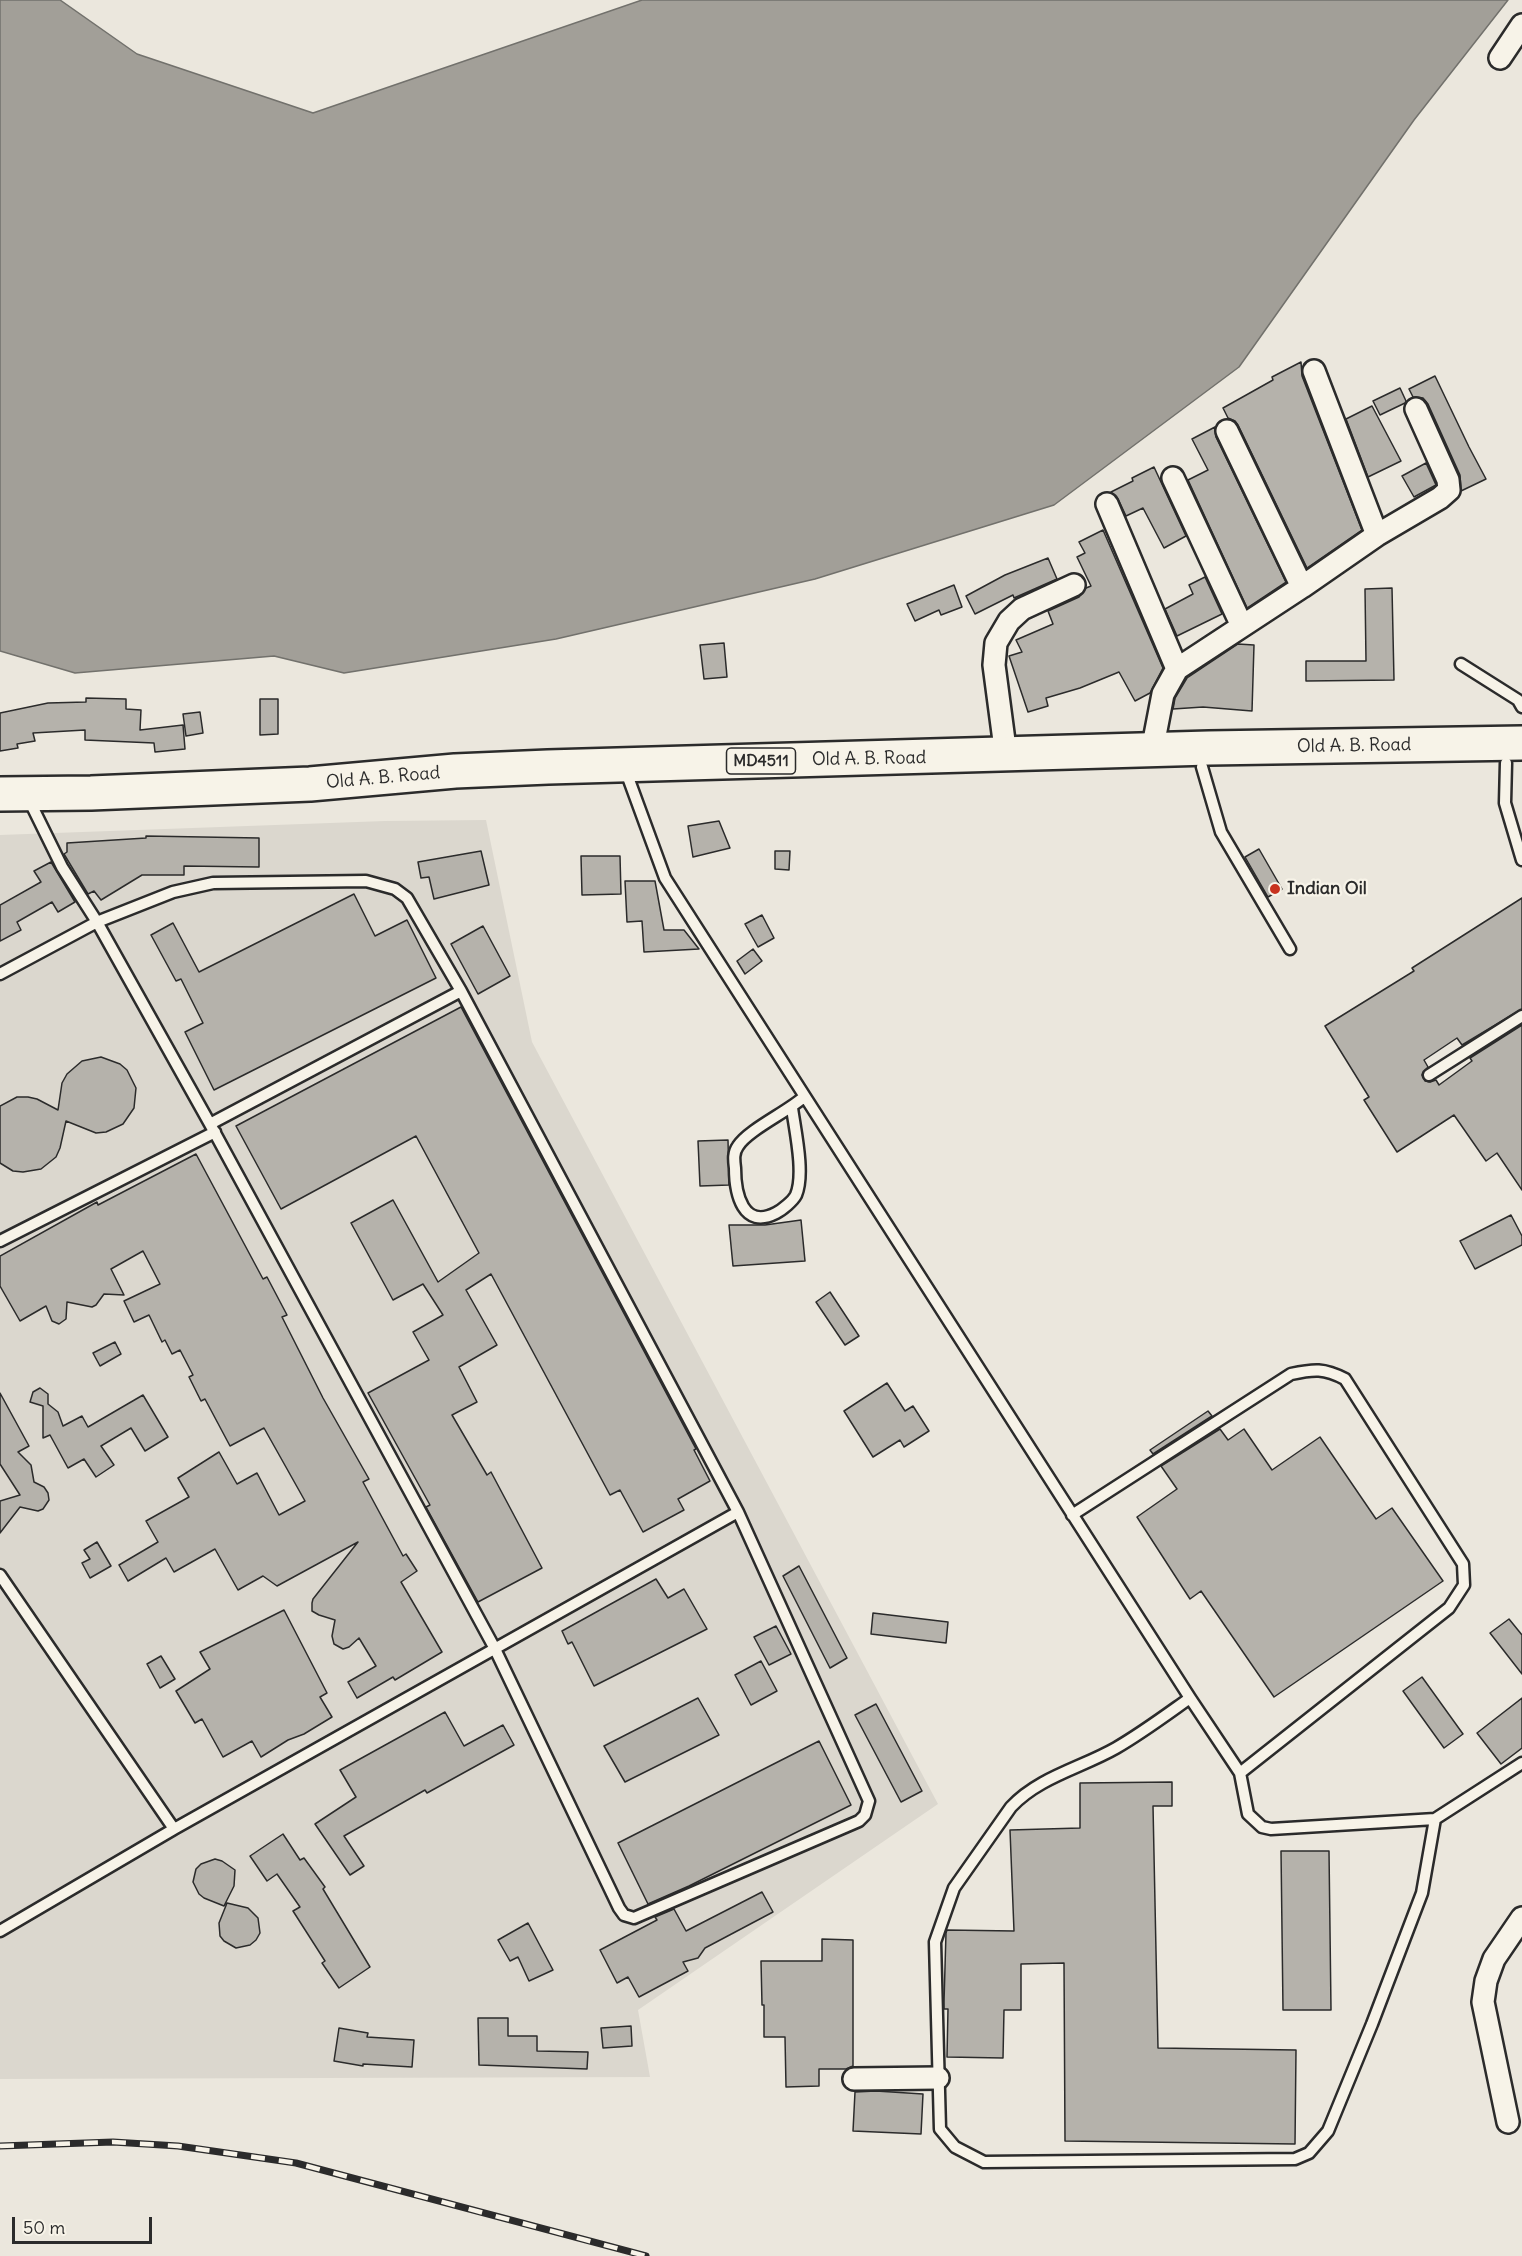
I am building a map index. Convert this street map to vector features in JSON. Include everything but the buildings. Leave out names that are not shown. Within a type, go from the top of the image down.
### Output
[{"type":"main road","name":"Old A. B. Road","points":[[0,810],[626,774],[1006,756],[1152,751],[1517,756]]},
{"type":"main road","name":"Old A. B. Road","points":[[0,794],[91,793],[310,784],[455,771],[744,776],[1202,767],[1517,756]]},
{"type":"street","points":[[1500,58],[1522,25]]},
{"type":"street","points":[[1314,371],[1377,536]]},
{"type":"street","points":[[1152,751],[1162,694],[1177,669],[1449,490],[1448,480],[1416,409]]},
{"type":"street","points":[[1227,431],[1302,587]]},
{"type":"street","points":[[1173,478],[1242,626]]},
{"type":"street","points":[[1107,504],[1177,669]]},
{"type":"street","points":[[1006,756],[994,664],[996,644],[1009,621],[1022,609],[1074,585]]},
{"type":"street","points":[[1508,2122],[1483,2002],[1486,1982],[1494,1959],[1522,1918]]},
{"type":"street","points":[[854,2079],[938,2078]]},
{"type":"lane","points":[[1461,664],[1518,700],[1522,707]]},
{"type":"lane","points":[[1517,756],[1505,803],[1522,860]]},
{"type":"lane","points":[[1202,767],[1221,832],[1290,949]]},
{"type":"lane","points":[[626,774],[665,878],[1072,1515],[1240,1773],[1248,1814],[1262,1827],[1271,1829],[1435,1819],[1522,1762]]},
{"type":"lane","points":[[0,974],[97,922],[173,892],[213,884],[366,881],[394,889],[407,898],[461,991],[738,1512],[869,1801],[865,1815],[859,1821],[647,1914],[634,1918],[624,1915],[494,1647],[212,1128],[97,922],[62,867],[33,808]]},
{"type":"lane","points":[[0,1241],[461,991]]},
{"type":"lane","points":[[1429,1075],[1522,1016]]},
{"type":"lane","points":[[792,1108],[800,1157],[796,1196],[781,1211],[768,1217],[756,1218],[747,1212],[737,1197],[735,1149],[742,1139],[792,1108],[804,1097]]},
{"type":"lane","points":[[1072,1515],[1291,1374],[1313,1370],[1330,1371],[1345,1379],[1463,1564],[1464,1585],[1449,1608],[1240,1773]]},
{"type":"lane","points":[[0,1931],[494,1647],[738,1512]]},
{"type":"lane","points":[[0,1575],[174,1830]]},
{"type":"lane","points":[[1190,1698],[1118,1747],[1087,1764],[1039,1784],[1022,1796],[1011,1807],[954,1888],[934,1942],[940,2129],[955,2147],[984,2162],[1295,2159],[1309,2153],[1328,2131],[1422,1893],[1435,1819]]},
{"type":"shaded area","points":[[0,0],[60,0],[137,54],[313,113],[642,0],[1508,0],[1414,120],[1239,367],[1054,505],[815,579],[556,639],[344,673],[274,656],[75,673],[0,651]]},
{"type":"shaded area","points":[[486,820],[532,1042],[938,1804],[638,2010],[650,2077],[0,2079],[0,835],[385,821]]},
{"type":"railway","points":[[0,2146],[113,2142],[178,2146],[296,2163],[646,2256]]},
{"type":"place","name":"Indian Oil","points":[[1275,889]]}]
